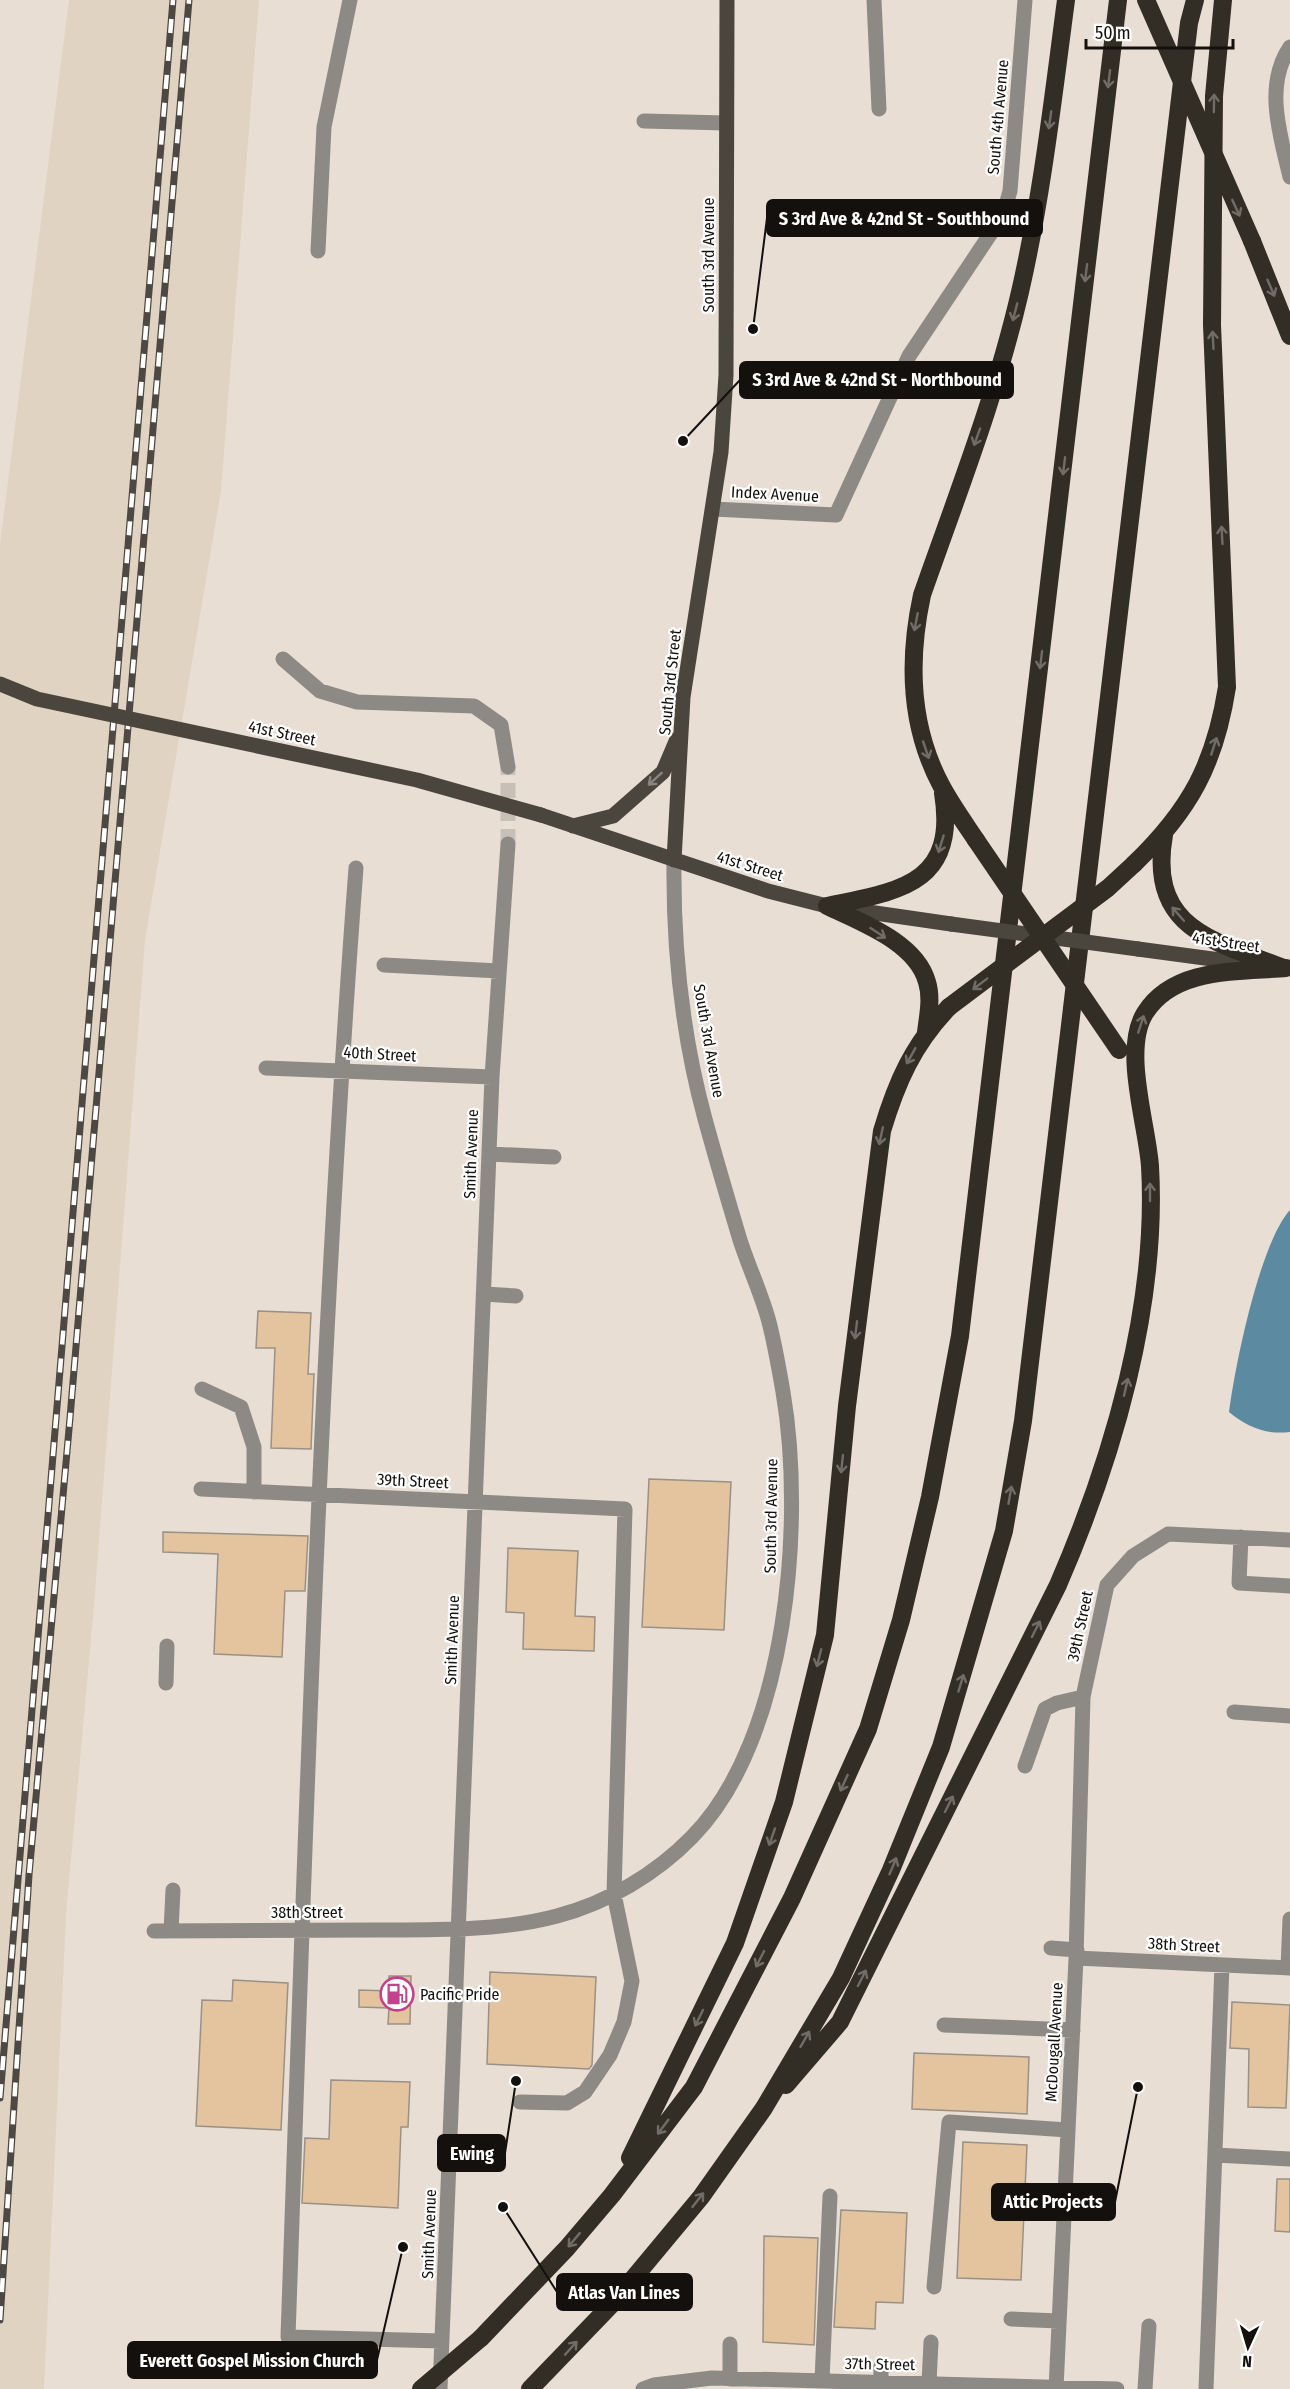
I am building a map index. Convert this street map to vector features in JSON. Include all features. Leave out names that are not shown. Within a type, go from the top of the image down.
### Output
[{"type":"highway","points":[[1066,0],[1040,192],[1020,292],[997,382],[922,595],[914,629],[912,661],[916,713],[923,742],[942,786],[976,840],[1119,1050],[1138,1082]]},
{"type":"highway","points":[[421,2389],[481,2338],[567,2248],[612,2195],[694,2087],[792,1898],[868,1729],[901,1620],[930,1497],[962,1324],[1118,0]]},
{"type":"highway","points":[[1146,0],[1252,242],[1290,336]]},
{"type":"highway","points":[[530,2389],[612,2304],[693,2206],[764,2108],[841,1978],[891,1870],[941,1748],[1004,1531],[1023,1421],[1036,1324],[1187,35],[1195,0]]},
{"type":"highway","points":[[612,2195],[735,1943],[784,1802],[825,1635],[847,1406],[880,1142],[895,1090],[926,1032],[949,1008],[1108,888],[1164,836],[1202,775],[1222,718],[1227,687],[1227,639],[1212,326],[1214,96],[1224,0]]},
{"type":"highway","points":[[827,906],[896,891],[912,883],[927,870],[942,845],[946,826],[942,786]]},
{"type":"highway","points":[[1164,836],[1160,861],[1161,879],[1172,906],[1186,924],[1208,937],[1288,969]]},
{"type":"highway","points":[[827,906],[869,927],[916,960],[927,980],[930,998],[926,1032]]},
{"type":"highway","points":[[764,2108],[803,2068],[840,2022],[1058,1585],[1081,1531],[1123,1399],[1139,1322],[1151,1194],[1146,1122],[1138,1082],[1138,1030],[1144,1015],[1158,996],[1186,979],[1288,969]]},
{"type":"main road","name":"South 3rd Avenue","points":[[713,509],[721,452],[726,375],[727,0]]},
{"type":"main road","name":"South 3rd Street","points":[[674,860],[683,697],[713,509]]},
{"type":"main road","name":"41st Street","points":[[0,684],[37,699],[417,780],[541,815],[768,891],[827,906],[1288,969]]},
{"type":"main road","points":[[573,826],[613,816],[640,793],[663,772],[682,728]]},
{"type":"street","points":[[318,251],[324,127],[350,0]]},
{"type":"street","points":[[874,0],[879,109]]},
{"type":"street","name":"South 4th Avenue","points":[[836,515],[909,356],[1004,215],[1010,191],[1025,0]]},
{"type":"street","points":[[1290,47],[1280,62],[1276,89],[1278,127],[1290,177]]},
{"type":"street","points":[[644,121],[726,123]]},
{"type":"street","name":"Index Avenue","points":[[713,509],[836,515]]},
{"type":"street","points":[[284,659],[320,691],[357,702],[474,706],[501,725],[508,767]]},
{"type":"street","name":"Smith Avenue","points":[[440,2389],[460,1930],[492,1077],[508,844]]},
{"type":"street","name":"South 3rd Avenue","points":[[460,1930],[556,1917],[614,1894],[653,1872],[694,1836],[722,1798],[748,1749],[770,1682],[787,1593],[792,1468],[783,1396],[769,1322],[741,1242],[704,1115],[686,1031],[673,909],[674,860]]},
{"type":"street","points":[[356,868],[341,1071],[320,1495],[288,2337],[442,2341]]},
{"type":"street","points":[[384,965],[499,971]]},
{"type":"street","name":"40th Street","points":[[266,1068],[492,1077]]},
{"type":"street","points":[[489,1154],[554,1157]]},
{"type":"street","points":[[484,1294],[516,1296]]},
{"type":"street","points":[[202,1389],[242,1407],[254,1447],[254,1492]]},
{"type":"street","name":"39th Street","points":[[201,1489],[625,1509],[614,1894]]},
{"type":"street","name":"39th Street","points":[[1083,1697],[1107,1585],[1133,1556],[1168,1534],[1290,1540]]},
{"type":"street","points":[[1242,1537],[1239,1583],[1290,1586]]},
{"type":"street","points":[[166,1683],[167,1646]]},
{"type":"street","points":[[1025,1766],[1045,1709],[1057,1703],[1083,1697]]},
{"type":"street","name":"McDougall Avenue","points":[[1056,2388],[1077,1954],[1083,1697]]},
{"type":"street","points":[[1234,1712],[1290,1716]]},
{"type":"street","points":[[171,1931],[173,1890]]},
{"type":"street","points":[[520,2102],[567,2103],[585,2092],[610,2055],[624,2022],[632,1981],[624,1933],[614,1894]]},
{"type":"street","points":[[1289,1968],[1290,1919]]},
{"type":"street","name":"38th Street","points":[[154,1931],[460,1930]]},
{"type":"street","name":"38th Street","points":[[1051,1948],[1077,1954],[1289,1968]]},
{"type":"street","points":[[1206,2389],[1222,1965]]},
{"type":"street","points":[[944,2025],[1073,2030]]},
{"type":"street","points":[[934,2287],[949,2122],[1068,2130]]},
{"type":"street","points":[[1215,2155],[1290,2159]]},
{"type":"street","points":[[822,2381],[830,2196]]},
{"type":"street","points":[[1011,2319],[1059,2321]]},
{"type":"street","points":[[1145,2389],[1149,2326]]},
{"type":"street","points":[[929,2383],[931,2342]]},
{"type":"street","points":[[730,2344],[730,2379]]},
{"type":"street","points":[[881,2366],[881,2382]]},
{"type":"street","name":"37th Street","points":[[643,2389],[683,2380],[730,2379],[757,2384],[822,2381],[881,2382],[897,2386],[929,2383],[1117,2389]]},
{"type":"shaded area","points":[[69,0],[259,0],[221,491],[145,940],[94,1606],[66,1915],[44,2389],[0,2389],[0,544]]},
{"type":"water","points":[[1290,1210],[1290,1432],[1281,1433],[1250,1426],[1229,1412],[1243,1336],[1259,1276],[1279,1226]]},
{"type":"building","points":[[258,1311],[311,1313],[308,1374],[314,1374],[311,1449],[271,1448],[275,1348],[256,1348]]},
{"type":"building","points":[[649,1479],[731,1482],[724,1630],[642,1627]]},
{"type":"building","points":[[163,1532],[308,1536],[305,1591],[285,1591],[282,1657],[214,1654],[218,1554],[163,1552]]},
{"type":"building","points":[[508,1548],[578,1551],[575,1616],[595,1617],[594,1651],[523,1649],[524,1613],[506,1612]]},
{"type":"building","points":[[490,1972],[596,1977],[592,2065],[589,2069],[487,2064]]},
{"type":"building","points":[[389,1976],[411,1976],[410,2024],[388,2024],[389,2008],[359,2007],[359,1990],[389,1991]]},
{"type":"building","points":[[233,1980],[288,1983],[281,2130],[196,2126],[202,2000],[232,2001]]},
{"type":"building","points":[[1232,2002],[1290,2005],[1286,2108],[1248,2107],[1249,2049],[1230,2048]]},
{"type":"building","points":[[914,2053],[1029,2057],[1027,2114],[912,2109]]},
{"type":"building","points":[[331,2080],[410,2082],[408,2127],[401,2127],[398,2208],[302,2203],[305,2138],[329,2139]]},
{"type":"building","points":[[963,2142],[1027,2145],[1021,2280],[957,2278]]},
{"type":"building","points":[[1277,2179],[1290,2179],[1290,2232],[1275,2231]]},
{"type":"building","points":[[841,2210],[907,2213],[903,2303],[876,2302],[875,2329],[834,2327]]},
{"type":"building","points":[[764,2236],[818,2238],[814,2345],[763,2342]]},
{"type":"tunnel","points":[[508,767],[508,844]]},
{"type":"railway","points":[[0,2098],[173,0]]},
{"type":"railway","points":[[0,2320],[29,1875],[70,1418],[189,0]]},
{"type":"place","name":"S 3rd Ave & 42nd St - Southbound","points":[[753,329]]},
{"type":"place","name":"S 3rd Ave & 42nd St - Northbound","points":[[683,441]]},
{"type":"place","name":"Pacific Pride","points":[[397,1994]]},
{"type":"place","name":"Ewing","points":[[516,2081]]},
{"type":"place","name":"Attic Projects","points":[[1138,2087]]},
{"type":"place","name":"Atlas Van Lines","points":[[503,2207]]},
{"type":"place","name":"Everett Gospel Mission Church","points":[[403,2247]]}]
